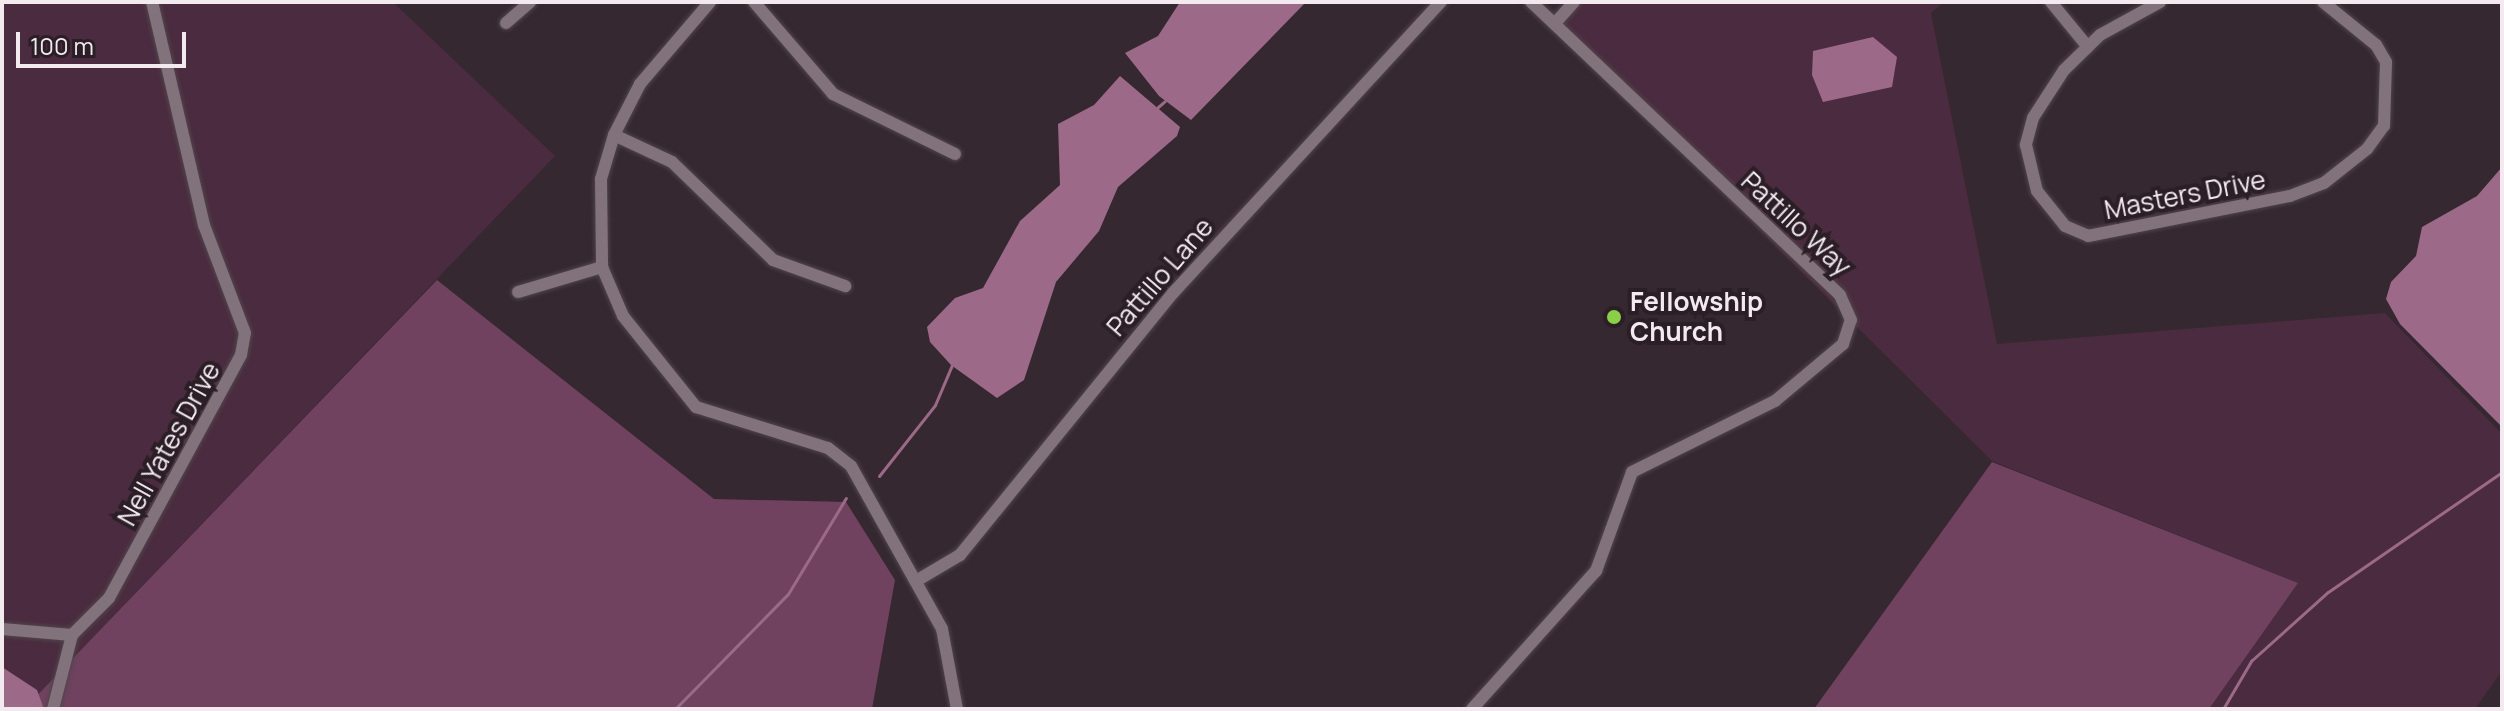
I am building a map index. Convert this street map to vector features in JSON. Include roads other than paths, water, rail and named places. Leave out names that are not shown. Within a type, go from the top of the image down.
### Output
[{"type":"street","name":"Nell Yates Drive","points":[[72,635],[122,580],[231,385],[245,333],[204,225],[152,2]]},
{"type":"street","points":[[506,23],[530,2]]},
{"type":"street","points":[[710,2],[640,84],[614,135],[601,179],[602,267],[623,316],[696,407],[828,448],[851,466],[942,629],[957,709]]},
{"type":"street","points":[[754,2],[833,94],[955,154]]},
{"type":"street","name":"Pattillo Lane","points":[[916,581],[960,555],[1173,293],[1441,2]]},
{"type":"street","name":"Pattillo Way","points":[[1472,709],[1596,571],[1632,472],[1775,401],[1843,344],[1851,320],[1840,295],[1556,22],[1531,2]]},
{"type":"street","points":[[1556,22],[1574,2]]},
{"type":"street","points":[[2051,2],[2088,47]]},
{"type":"street","name":"Masters Drive","points":[[2160,2],[2088,47],[2033,118],[2026,145],[2030,174],[2050,211],[2088,236],[2290,196],[2324,183],[2367,149],[2384,126],[2386,62],[2376,45],[2323,2]]},
{"type":"street","points":[[614,135],[672,162],[773,260],[845,286]]},
{"type":"street","points":[[518,292],[602,267]]},
{"type":"street","points":[[2,629],[72,635],[53,709]]},
{"type":"waterway","points":[[1158,107],[1165,101]]},
{"type":"waterway","points":[[879,476],[935,405],[952,365]]},
{"type":"waterway","points":[[2223,709],[2251,661],[2328,592],[2502,472]]},
{"type":"waterway","points":[[675,709],[788,594],[846,498]]},
{"type":"place","name":"Fellowship Church","points":[[1614,317]]}]
